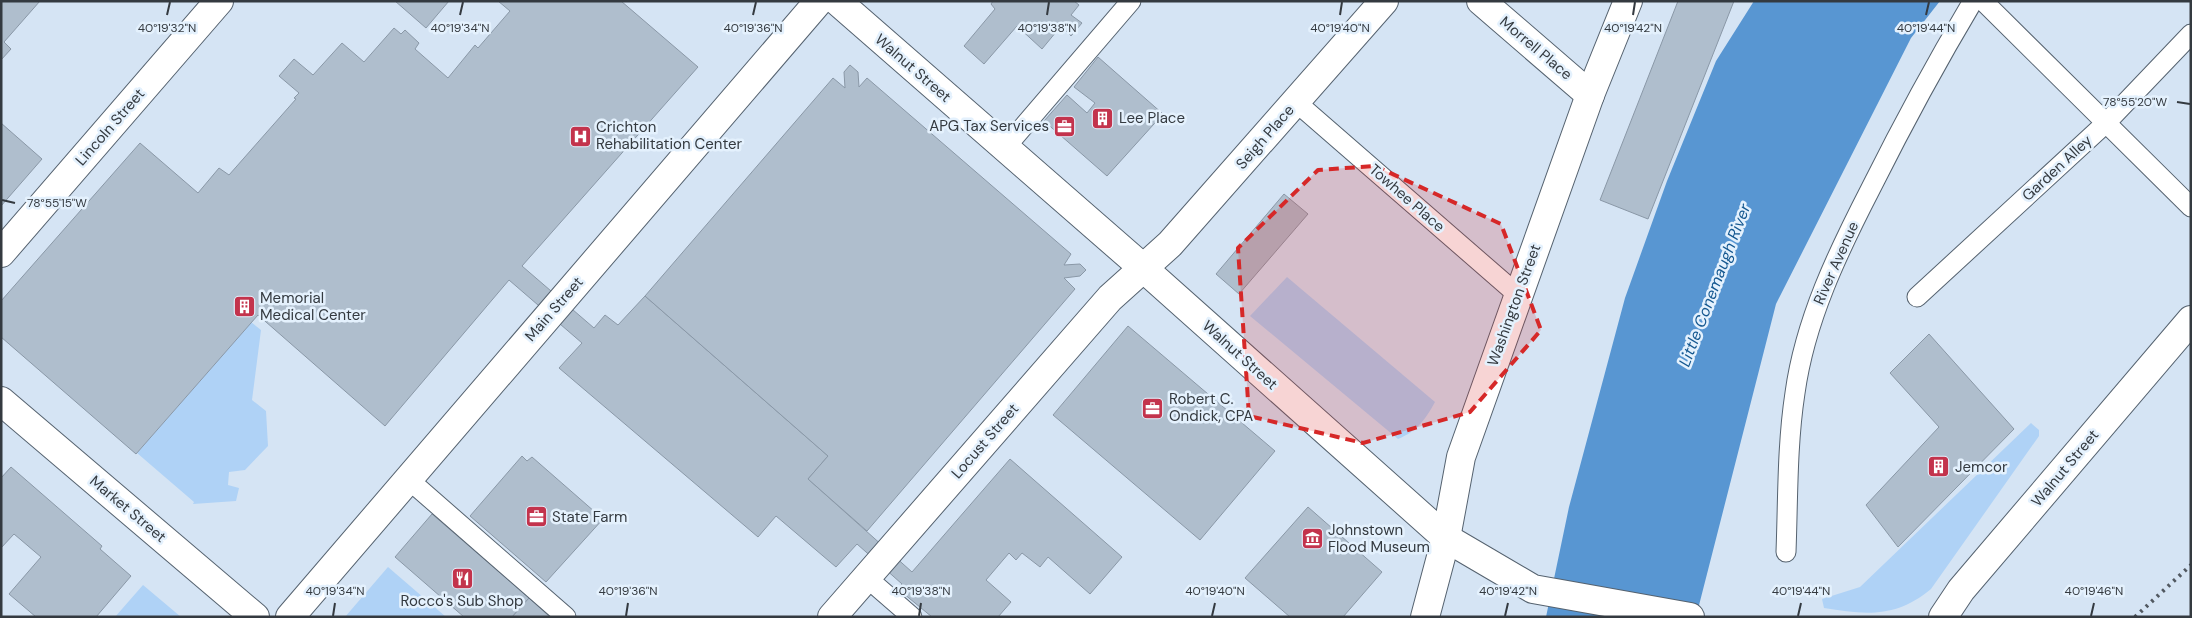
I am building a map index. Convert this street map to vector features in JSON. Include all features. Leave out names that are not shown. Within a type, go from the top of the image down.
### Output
[{"type":"street","name":"Lincoln Street","points":[[1,253],[219,1]]},
{"type":"street","name":"Main Street","points":[[290,617],[819,1]]},
{"type":"street","name":"Walnut Street","points":[[836,1],[1142,268],[1446,538],[1533,589],[1690,617]]},
{"type":"street","name":"Seigh Place","points":[[1142,268],[1170,244],[1384,1]]},
{"type":"street","name":"Morrell Place","points":[[1481,1],[1590,95]]},
{"type":"street","name":"Washington Street","points":[[1425,617],[1446,538],[1461,457],[1590,95],[1628,1]]},
{"type":"street","name":"Locust Street","points":[[832,617],[1110,298],[1142,268]]},
{"type":"street","name":"Walnut Street","points":[[1942,617],[1961,590],[2191,320]]},
{"type":"street","name":"Market Street","points":[[1,401],[255,617]]},
{"type":"lane","points":[[1005,148],[1131,1]]},
{"type":"lane","name":"River Avenue","points":[[1786,552],[1795,392],[1812,320],[1824,288],[1861,208],[1916,97],[1973,1]]},
{"type":"lane","points":[[1983,1],[2191,207]]},
{"type":"lane","name":"Garden Alley","points":[[1917,297],[2107,122],[2191,34]]},
{"type":"lane","name":"Towhee Place","points":[[1296,102],[1518,294]]},
{"type":"lane","points":[[408,479],[566,617]]},
{"type":"lane","points":[[866,577],[912,617]]},
{"type":"highlighted area","points":[[1375,166],[1501,224],[1541,330],[1470,412],[1363,443],[1249,416],[1238,248],[1318,170]]},
{"type":"shaded area","points":[[1287,277],[1435,402],[1424,420],[1415,429],[1398,439],[1250,316]]},
{"type":"shaded area","points":[[251,322],[261,330],[252,400],[266,411],[268,446],[245,470],[229,472],[228,485],[239,488],[236,501],[193,504],[194,502],[137,453]]},
{"type":"shaded area","points":[[2031,423],[2039,430],[2039,436],[1931,589],[1918,598],[1893,610],[1867,613],[1824,608],[1822,599],[1860,587]]},
{"type":"shaded area","points":[[388,567],[446,617],[345,617]]},
{"type":"shaded area","points":[[143,585],[181,617],[115,617]]},
{"type":"water","name":"Little Conemaugh River","points":[[1754,1],[1940,1],[1911,38],[1776,304],[1696,617],[1546,617],[1569,507],[1625,298],[1667,181],[1716,61]]},
{"type":"building","points":[[1,1],[40,1],[4,42],[11,49],[1,60]]},
{"type":"building","points":[[395,1],[449,1],[426,28]]},
{"type":"building","name":"Memorial Medical Center","points":[[498,1],[621,1],[698,67],[522,266],[594,328],[605,315],[618,325],[645,296],[828,456],[808,479],[912,572],[1010,459],[1122,557],[1090,594],[1048,557],[1040,567],[1022,553],[1016,560],[1009,553],[986,580],[1011,602],[998,617],[932,617],[898,589],[902,584],[857,544],[836,567],[776,516],[758,537],[559,368],[582,343],[509,280],[385,426],[258,315],[136,454],[1,337],[1,301],[140,143],[198,193],[219,168],[229,175],[296,99],[294,98],[299,93],[279,76],[294,59],[313,75],[342,43],[364,62],[394,28],[401,34],[405,30],[419,43],[415,49],[448,78],[475,45],[478,48],[510,11]]},
{"type":"building","points":[[993,1],[1074,1],[1079,5],[1071,15],[1082,23],[1071,36],[1061,26],[1042,49],[1017,26],[984,64],[964,46],[995,9],[991,4]]},
{"type":"building","points":[[1678,1],[1734,1],[1648,219],[1600,200]]},
{"type":"building","name":"Lee Place","points":[[1098,57],[1163,114],[1107,176],[1044,121],[1067,95],[1087,113],[1095,103],[1074,87]]},
{"type":"building","points":[[850,65],[858,72],[859,87],[867,78],[1071,254],[1064,265],[1080,264],[1086,270],[1080,276],[1064,278],[1075,289],[867,531],[808,479],[828,456],[645,296],[833,78],[845,88],[844,72]]},
{"type":"building","points":[[1,123],[42,159],[1,206]]},
{"type":"building","points":[[1284,194],[1308,214],[1239,294],[1216,274]]},
{"type":"building","points":[[1128,326],[1275,451],[1200,540],[1053,415]]},
{"type":"building","name":"Jemcor","points":[[1929,334],[2014,429],[1898,547],[1866,505],[1939,427],[1890,373]]},
{"type":"building","name":"State Farm","points":[[522,456],[527,461],[532,457],[603,519],[546,582],[470,516]]},
{"type":"building","points":[[11,467],[102,546],[100,549],[131,576],[96,617],[36,617],[9,594],[41,557],[14,534],[1,548],[1,478]]},
{"type":"building","name":"Johnstown Flood Museum","points":[[1308,507],[1382,572],[1343,617],[1290,617],[1245,578]]},
{"type":"building","name":"Rocco's Sub Shop","points":[[432,514],[529,598],[512,617],[464,617],[395,557]]},
{"type":"building","points":[[529,598],[550,617],[512,617]]},
{"type":"railway","points":[[2135,617],[2191,565]]},
{"type":"place","name":"Lee Place","points":[[1103,118]]},
{"type":"place","name":"APG Tax Services","points":[[1065,126]]},
{"type":"place","name":"Crichton Rehabilitation Center","points":[[580,136]]},
{"type":"place","name":"Memorial Medical Center","points":[[244,307]]},
{"type":"place","name":"Robert C. Ondick, CPA","points":[[1153,408]]},
{"type":"place","name":"Jemcor","points":[[1939,467]]},
{"type":"place","name":"State Farm","points":[[536,517]]},
{"type":"place","name":"Johnstown Flood Museum","points":[[1312,539]]},
{"type":"place","name":"Rocco's Sub Shop","points":[[462,578]]}]
